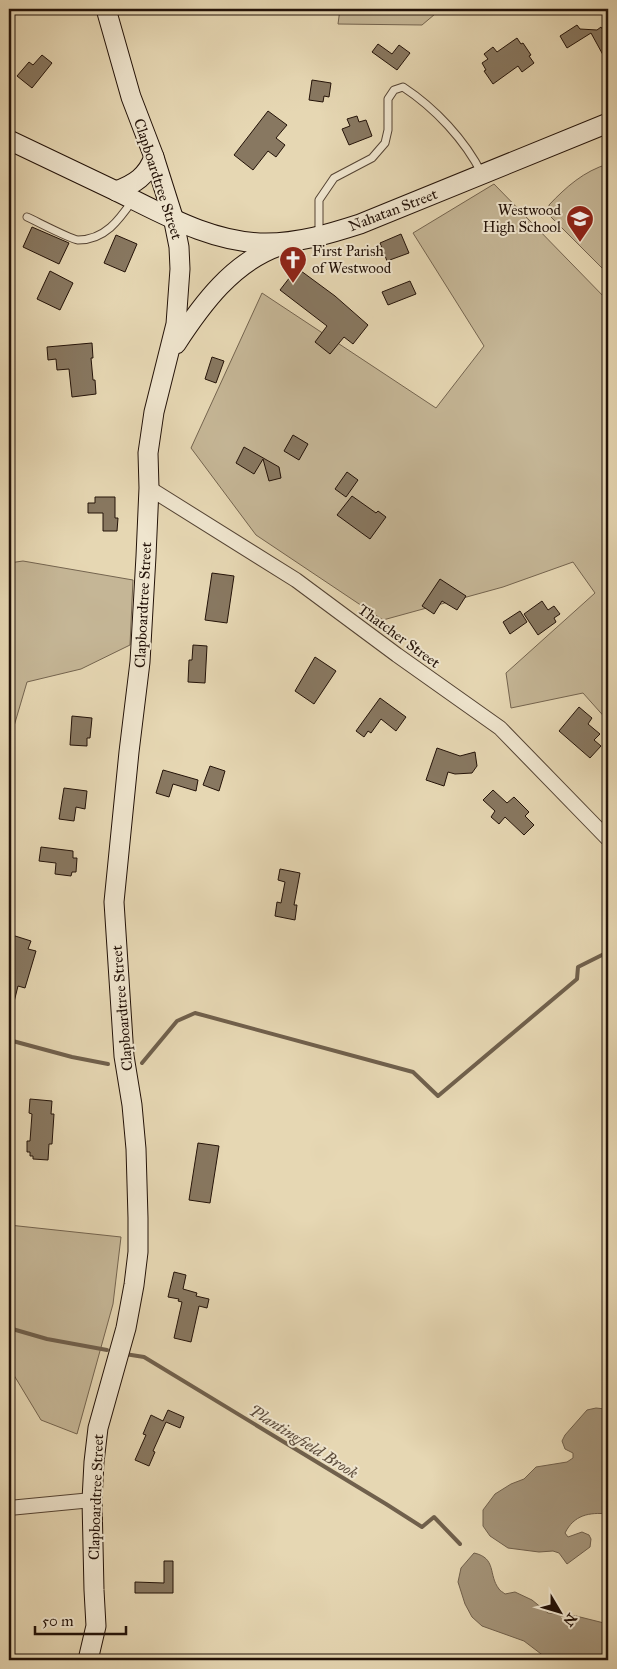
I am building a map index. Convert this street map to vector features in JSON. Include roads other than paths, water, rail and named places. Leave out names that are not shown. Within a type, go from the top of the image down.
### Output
[{"type":"main road","name":"Clapboardtree Street","points":[[88,1660],[96,1626],[92,1500],[98,1428],[126,1328],[138,1252],[136,1149],[132,1105],[124,1056],[114,902],[140,662],[148,453],[154,412],[176,324],[180,276],[180,247],[173,218],[154,157],[131,97],[106,9]]},
{"type":"main road","name":"Nahatan Street","points":[[9,140],[196,229],[221,237],[252,242],[290,242],[320,236],[360,224],[608,123]]},
{"type":"main road","points":[[116,191],[142,178],[150,168],[154,157]]},
{"type":"main road","name":"Clapboardtree Street","points":[[169,354],[189,323],[211,295],[253,258],[266,250],[290,242]]},
{"type":"street","name":"Thatcher Street","points":[[148,488],[296,580],[500,728],[608,839]]},
{"type":"street","points":[[9,1508],[92,1500]]},
{"type":"lane","points":[[320,236],[318,200],[334,178],[372,158],[385,143],[388,130],[388,99],[394,90],[403,87],[418,97],[441,118],[467,149],[483,174]]},
{"type":"lane","points":[[27,217],[76,240],[98,236],[119,221],[133,200]]},
{"type":"waterway","points":[[142,1063],[177,1021],[195,1013],[413,1072],[438,1096],[577,979],[578,967],[608,952]]},
{"type":"waterway","points":[[9,1040],[72,1057],[108,1064]]},
{"type":"waterway","name":"Plantingfield Brook","points":[[9,1328],[47,1339],[107,1350]]},
{"type":"waterway","name":"Plantingfield Brook","points":[[125,1354],[144,1357],[422,1527],[434,1517],[460,1544]]},
{"type":"place","name":"Westwood High School","points":[[580,243]]},
{"type":"place","name":"First Parish of Westwood","points":[[293,284]]}]
